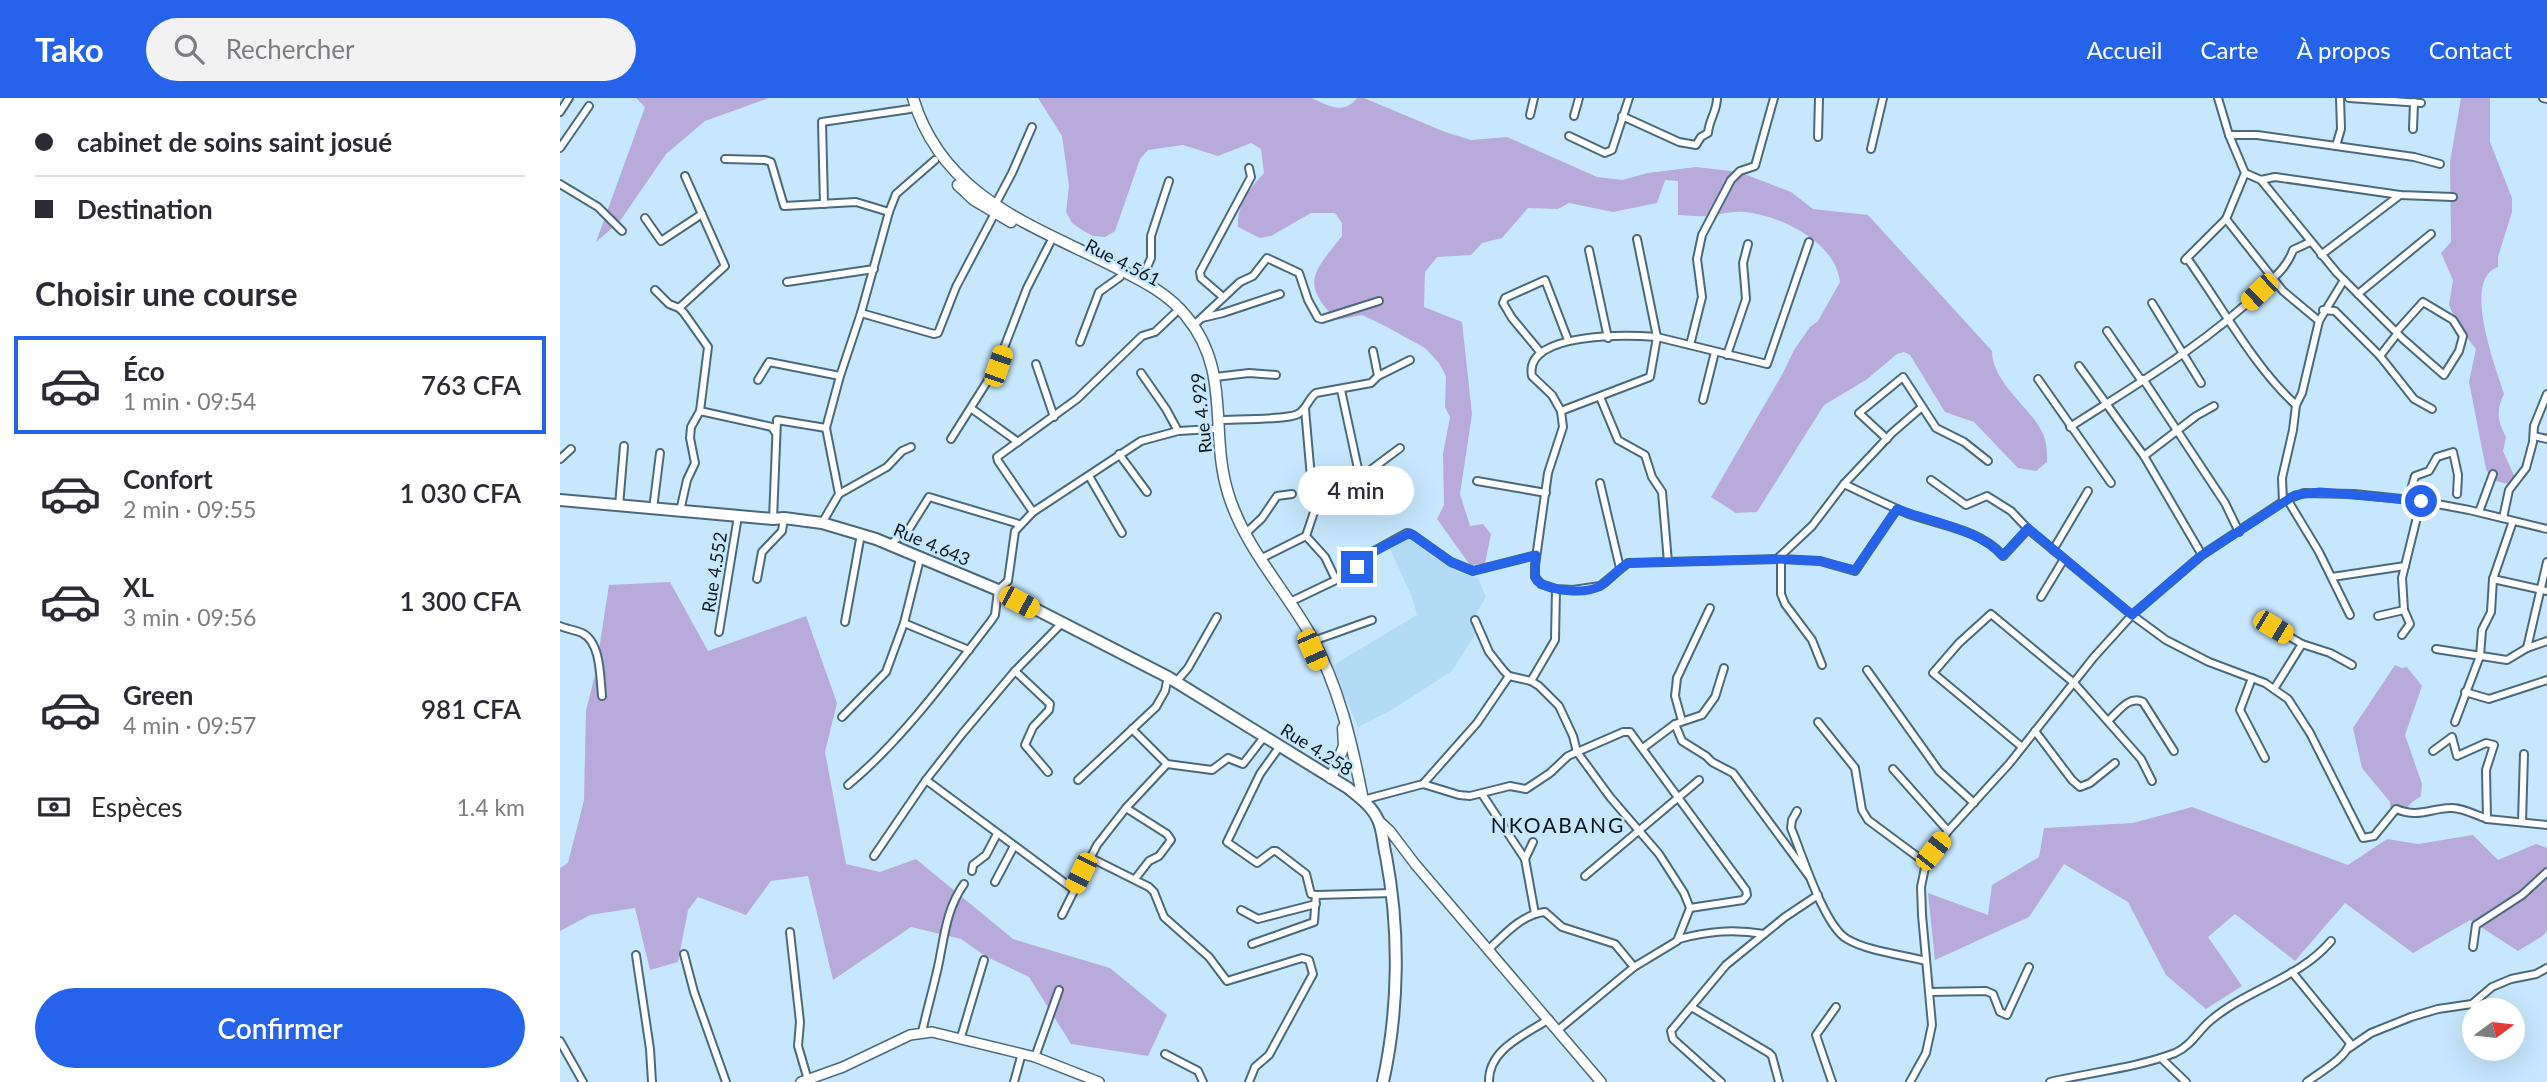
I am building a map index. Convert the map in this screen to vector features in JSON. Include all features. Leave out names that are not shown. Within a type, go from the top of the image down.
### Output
[{"type":"highway","name":"Rue 4.643","points":[[560,502],[822,523],[861,534],[998,590]]},
{"type":"highway","name":"Rue 4.258","points":[[998,590],[1172,680],[1363,800],[1378,820],[1393,893],[1393,1021],[1383,1082]]},
{"type":"main road","name":"Rue 4.561","points":[[910,102],[918,132],[935,160],[974,200],[995,209],[1050,243],[1149,292],[1175,313],[1194,338],[1211,385],[1217,425],[1218,476],[1226,509],[1248,551],[1298,622],[1338,714],[1344,746],[1331,778]]},
{"type":"main road","name":"Rue 4.929","points":[[910,102],[937,152],[965,183],[995,209],[1141,281],[1168,298],[1197,322],[1215,377],[1222,460],[1235,513],[1260,559],[1313,641],[1327,671],[1348,728],[1363,800]]},
{"type":"street","points":[[1530,115],[1534,98]]},
{"type":"street","points":[[1574,116],[1579,98]]},
{"type":"street","points":[[1569,135],[1605,153],[1612,150],[1629,98]]},
{"type":"street","points":[[1622,116],[1679,142],[1696,145],[1701,137],[1708,133],[1709,123],[1717,110],[1717,98]]},
{"type":"street","points":[[1690,345],[1702,297],[1698,260],[1702,235],[1731,180],[1740,171],[1755,166],[1774,98]]},
{"type":"street","points":[[1818,137],[1819,98]]},
{"type":"street","points":[[1871,149],[1883,109],[1883,98]]},
{"type":"street","points":[[2218,98],[2229,135],[2245,173],[2261,180],[2321,255],[2396,333],[2444,374],[2459,351],[2463,336],[2453,320],[2423,302],[2396,333],[2380,356]]},
{"type":"street","points":[[2336,146],[2342,130],[2340,98]]},
{"type":"street","points":[[2349,98],[2417,103],[2413,129]]},
{"type":"street","points":[[560,112],[569,99]]},
{"type":"street","points":[[824,204],[822,122],[910,102]]},
{"type":"street","points":[[560,148],[589,106]]},
{"type":"street","points":[[861,313],[933,334],[940,332],[956,287],[1032,127]]},
{"type":"street","points":[[2229,135],[2257,135],[2414,157],[2440,164]]},
{"type":"street","points":[[724,159],[765,159],[771,162],[784,206],[862,203],[889,212]]},
{"type":"street","points":[[839,494],[826,428],[840,376],[889,212],[900,189],[935,160]]},
{"type":"street","points":[[1223,297],[1201,278],[1200,272],[1251,177],[1250,167]]},
{"type":"street","points":[[2245,173],[2226,219],[2186,259],[2282,393],[2295,405]]},
{"type":"street","points":[[679,308],[725,266],[685,176]]},
{"type":"street","points":[[2261,180],[2275,177],[2400,195],[2453,197]]},
{"type":"street","points":[[1141,281],[1151,258],[1151,236],[1169,181]]},
{"type":"street","points":[[560,184],[598,207],[622,231]]},
{"type":"street","points":[[2321,255],[2400,195]]},
{"type":"street","points":[[645,218],[660,241],[702,214]]},
{"type":"street","points":[[2226,219],[2283,291],[2319,321]]},
{"type":"street","points":[[2358,294],[2431,233]]},
{"type":"street","points":[[1561,411],[1648,379],[1657,337],[1637,239]]},
{"type":"street","points":[[1809,242],[1768,363],[1657,337],[1568,340],[1541,354],[1532,365],[1532,376],[1552,394],[1561,411],[1563,427],[1548,473],[1535,577],[1537,581],[1556,589],[1592,589],[1606,582],[1628,563],[1779,559],[1820,561],[1855,570],[1897,509]]},
{"type":"street","points":[[2070,427],[2229,321],[2274,278],[2289,261],[2293,250],[2310,242]]},
{"type":"street","points":[[951,439],[998,366],[1022,300],[1050,243]]},
{"type":"street","points":[[1727,355],[1746,299],[1743,263],[1748,244]]},
{"type":"street","points":[[1589,250],[1608,338]]},
{"type":"street","points":[[1197,322],[1240,282],[1253,276],[1267,258],[1299,273],[1308,300],[1318,318],[1379,301]]},
{"type":"street","points":[[787,282],[874,269]]},
{"type":"street","points":[[1080,342],[1099,292],[1121,277]]},
{"type":"street","points":[[1541,354],[1512,318],[1503,303],[1505,298],[1545,280],[1568,340]]},
{"type":"street","points":[[2344,280],[2323,310],[2319,321],[2302,393],[2295,405],[2293,430],[2282,478],[2285,500],[2332,577],[2350,615]]},
{"type":"street","points":[[655,290],[669,304],[679,308],[708,347],[699,411],[691,427],[690,438],[695,463],[687,480],[680,511]]},
{"type":"street","points":[[1197,322],[1280,294]]},
{"type":"street","points":[[2152,303],[2201,383]]},
{"type":"street","points":[[2323,310],[2335,311],[2380,356],[2414,400],[2432,409]]},
{"type":"street","points":[[1033,512],[997,459],[1054,417],[1142,336],[1155,332],[1175,313]]},
{"type":"street","points":[[2107,331],[2178,431],[2225,503],[2239,532]]},
{"type":"street","points":[[1373,351],[1378,376]]},
{"type":"street","points":[[1703,400],[1715,352]]},
{"type":"street","points":[[848,785],[872,763],[927,702],[995,615],[998,590],[1008,581],[1013,539],[1019,524],[1033,512],[1141,440],[1178,431],[1292,416],[1305,409],[1313,395],[1371,383],[1378,376],[1410,360]]},
{"type":"street","points":[[758,380],[769,362],[840,376]]},
{"type":"street","points":[[1036,365],[1054,417]]},
{"type":"street","points":[[2079,366],[2144,456],[2202,555]]},
{"type":"street","points":[[1141,373],[1162,401],[1178,431]]},
{"type":"street","points":[[1215,377],[1249,373],[1276,375]]},
{"type":"street","points":[[1886,439],[1859,413],[1903,377],[1936,428],[1964,442],[1989,461]]},
{"type":"street","points":[[2038,379],[2111,483]]},
{"type":"street","points":[[2142,380],[2169,420],[2170,437]]},
{"type":"street","points":[[1341,390],[1360,478]]},
{"type":"street","points":[[2503,518],[2509,490],[2526,468],[2534,426],[2547,396]]},
{"type":"street","points":[[1600,397],[1618,440],[1645,454],[1652,477],[1660,487],[1668,562]]},
{"type":"street","points":[[2144,456],[2214,406]]},
{"type":"street","points":[[1822,665],[1812,640],[1785,604],[1780,585],[1779,559],[1812,526],[1844,484],[1886,439],[1922,407]]},
{"type":"street","points":[[972,409],[1017,442]]},
{"type":"street","points":[[1260,559],[1306,536],[1314,512],[1305,409]]},
{"type":"street","points":[[699,411],[772,427],[775,432]]},
{"type":"street","points":[[757,579],[762,552],[782,531],[778,519],[775,432],[778,420],[826,428]]},
{"type":"street","points":[[2534,436],[2547,439]]},
{"type":"street","points":[[619,506],[624,446]]},
{"type":"street","points":[[822,523],[839,494],[887,467],[902,451],[911,447]]},
{"type":"street","points":[[1314,512],[1400,448]]},
{"type":"street","points":[[560,459],[571,449]]},
{"type":"street","points":[[2408,500],[2415,476],[2428,471],[2437,457],[2453,452],[2458,475],[2457,494]]},
{"type":"street","points":[[653,509],[660,453]]},
{"type":"street","points":[[1119,454],[1147,492]]},
{"type":"street","points":[[2479,512],[2493,474]]},
{"type":"street","points":[[1089,476],[1122,533]]},
{"type":"street","points":[[1931,480],[1966,505],[1987,496],[2011,511],[2053,550],[2166,640],[2209,662],[2252,678],[2288,699],[2310,733],[2363,838],[2374,836],[2396,808],[2407,813],[2424,814],[2452,807],[2487,818],[2547,825]]},
{"type":"street","points":[[1477,481],[1546,493]]},
{"type":"street","points":[[1600,483],[1620,568]]},
{"type":"street","points":[[1844,484],[1897,509],[1951,527],[1992,546],[2003,556],[2028,528]]},
{"type":"street","points":[[2053,550],[2088,491]]},
{"type":"street","points":[[1910,1082],[1926,1053],[1930,1039],[1930,992],[1921,887],[1926,863],[1948,831],[2132,615],[2202,555],[2285,500],[2304,492],[2421,501],[2547,528]]},
{"type":"street","points":[[1245,534],[1262,518],[1277,496],[1292,494]]},
{"type":"street","points":[[889,545],[909,529],[929,497],[1019,524]]},
{"type":"street","points":[[2402,635],[2410,624],[2404,610],[2402,578],[2421,501]]},
{"type":"street","name":"Rue 4.552","points":[[719,632],[738,516]]},
{"type":"street","points":[[2455,722],[2480,656],[2482,630],[2491,612],[2493,579],[2513,521]]},
{"type":"street","points":[[1290,603],[1349,576],[1369,554],[1406,533],[1461,568],[1473,571],[1536,555]]},
{"type":"street","points":[[845,622],[861,534]]},
{"type":"street","points":[[1306,536],[1325,557],[1336,580]]},
{"type":"street","points":[[842,718],[886,672],[904,623],[920,559]]},
{"type":"street","points":[[2041,597],[2064,559]]},
{"type":"street","points":[[2527,648],[2544,590],[2547,562]]},
{"type":"street","points":[[2332,577],[2405,566]]},
{"type":"street","points":[[2493,579],[2544,590]]},
{"type":"street","points":[[1531,681],[1554,643],[1556,589]]},
{"type":"street","points":[[1710,608],[1677,678],[1675,696],[1682,741],[1733,773],[1813,882]]},
{"type":"street","points":[[2378,616],[2404,610]]},
{"type":"street","points":[[2022,747],[1933,674],[1991,614],[2074,683],[2140,759],[2152,780]]},
{"type":"street","points":[[1078,780],[1156,707],[1172,680],[1188,668],[1217,617]]},
{"type":"street","points":[[1313,641],[1372,620]]},
{"type":"street","points":[[1475,620],[1489,652],[1509,676],[1531,681],[1559,706],[1573,736],[1577,752],[1673,875],[1690,908],[1679,939]]},
{"type":"street","points":[[904,623],[969,650]]},
{"type":"street","points":[[874,856],[926,780],[1015,671],[1061,624]]},
{"type":"street","points":[[560,626],[582,633],[595,646],[602,696]]},
{"type":"street","points":[[2273,627],[2302,644],[2330,653],[2352,665]]},
{"type":"street","points":[[2436,649],[2507,660],[2527,648],[2547,641]]},
{"type":"street","points":[[2274,689],[2302,644]]},
{"type":"street","points":[[1643,748],[1679,722],[1702,715],[1715,697],[1724,668]]},
{"type":"street","points":[[1867,670],[1939,771],[1974,803]]},
{"type":"street","points":[[1015,671],[1050,704],[1049,710],[1033,727],[1025,745],[1048,772]]},
{"type":"street","points":[[1423,784],[1477,723],[1509,676]]},
{"type":"street","points":[[2252,678],[2240,710],[2265,758]]},
{"type":"street","points":[[2465,692],[2489,699],[2547,680]]},
{"type":"street","points":[[2108,721],[2132,700],[2138,699],[2143,702],[2174,751]]},
{"type":"street","points":[[1818,722],[1855,768],[1862,810],[1868,820],[1926,863]]},
{"type":"street","points":[[1132,729],[1167,764],[1212,770],[1228,758],[1243,764],[1264,737]]},
{"type":"street","points":[[2035,730],[2080,787],[2090,783],[2115,763]]},
{"type":"street","points":[[1363,800],[1423,784],[1459,795],[1482,794],[1510,786],[1526,789],[1550,773],[1562,760],[1627,731],[1680,797],[1744,886],[1747,895],[1743,900],[1690,908]]},
{"type":"street","points":[[2433,751],[2452,737],[2457,756],[2486,743],[2494,745],[2486,771],[2487,818]]},
{"type":"street","points":[[1280,746],[1260,774],[1227,842],[1257,863],[1276,851],[1306,874],[1311,894],[1393,893]]},
{"type":"street","points":[[2522,822],[2524,754]]},
{"type":"street","points":[[1062,915],[1089,857],[1126,808],[1167,764]]},
{"type":"street","points":[[1894,769],[1948,831]]},
{"type":"street","points":[[926,780],[1073,889]]},
{"type":"street","points":[[1585,876],[1699,780]]},
{"type":"street","points":[[1482,794],[1525,859],[1535,914]]},
{"type":"street","points":[[1126,808],[1167,834],[1171,840],[1159,856],[1149,861],[1135,878]]},
{"type":"street","points":[[1797,811],[1791,820],[1791,828],[1818,895],[1835,928],[1846,939],[1855,943],[1926,961]]},
{"type":"street","points":[[1378,820],[1601,1082]]},
{"type":"street","points":[[972,872],[973,865],[986,855],[997,834]]},
{"type":"street","points":[[1525,859],[1533,842]]},
{"type":"street","points":[[995,882],[1014,846]]},
{"type":"street","points":[[1089,857],[1135,878],[1154,892],[1164,917],[1209,957],[1227,981],[1302,958],[1308,960],[1313,974],[1269,1055],[1255,1068],[1249,1082]]},
{"type":"street","points":[[2473,947],[2476,925],[2522,895],[2547,872]]},
{"type":"street","points":[[922,1032],[943,936],[956,897],[964,884]]},
{"type":"street","points":[[1252,944],[1314,922],[1316,895]]},
{"type":"street","points":[[1721,1082],[1673,1039],[1671,1031],[1693,1008],[1718,972],[1818,895]]},
{"type":"street","points":[[1241,910],[1258,919],[1316,904]]},
{"type":"street","points":[[1489,949],[1509,930],[1535,914],[1547,912],[1562,927],[1615,944],[1634,967]]},
{"type":"street","points":[[1558,1030],[1634,967],[1679,939],[1710,931],[1764,934]]},
{"type":"street","points":[[790,932],[800,1022],[798,1046],[804,1081],[922,1032],[961,1037],[1022,1053],[1087,1080],[1099,1082]]},
{"type":"street","points":[[2050,1082],[2161,1058],[2182,1049],[2224,1010],[2292,972],[2330,942]]},
{"type":"street","points":[[684,954],[694,992],[726,1082]]},
{"type":"street","points":[[636,955],[650,1049],[652,1082]]},
{"type":"street","points":[[961,1037],[984,960]]},
{"type":"street","points":[[1930,992],[1986,990],[1993,994],[2000,1012],[2007,1015],[2029,967]]},
{"type":"street","points":[[2307,1082],[2371,1033],[2438,1009],[2472,1004],[2492,986],[2536,974],[2547,968]]},
{"type":"street","points":[[2292,972],[2348,1039],[2349,1048]]},
{"type":"street","points":[[1035,1057],[1059,990]]},
{"type":"street","points":[[1832,1082],[1816,1035],[1836,1007]]},
{"type":"street","points":[[1693,1008],[1772,1056],[1779,1082]]},
{"type":"street","points":[[1489,1082],[1493,1063],[1502,1049],[1549,1019]]},
{"type":"street","points":[[560,1041],[583,1082]]},
{"type":"street","points":[[1014,1082],[1022,1053]]},
{"type":"street","points":[[1165,1054],[1198,1071],[1203,1082]]},
{"type":"street","points":[[2161,1058],[2186,1082]]},
{"type":"shaded area","points":[[636,98],[769,98],[705,121],[666,154],[620,221],[596,242],[645,107]]},
{"type":"shaded area","points":[[1038,98],[1312,98],[1341,108],[1357,98],[1364,98],[1471,140],[1507,137],[1597,177],[1622,180],[1648,173],[1696,167],[1739,172],[1791,192],[1813,209],[1868,215],[1992,351],[1998,373],[2004,383],[2035,420],[2043,434],[2047,462],[2036,471],[2018,468],[1974,422],[1945,412],[1910,355],[1904,352],[1897,354],[1866,380],[1824,405],[1757,512],[1736,513],[1711,497],[1794,350],[1810,327],[1818,321],[1840,282],[1828,255],[1804,233],[1774,219],[1744,212],[1703,216],[1678,215],[1678,181],[1665,180],[1657,203],[1613,212],[1569,203],[1558,209],[1528,208],[1502,238],[1482,243],[1471,255],[1437,257],[1425,272],[1424,307],[1462,322],[1472,414],[1460,494],[1470,526],[1483,524],[1491,534],[1485,564],[1470,565],[1437,519],[1444,505],[1443,454],[1450,417],[1445,407],[1446,376],[1439,363],[1425,348],[1362,315],[1337,320],[1325,307],[1314,287],[1318,269],[1342,236],[1342,223],[1335,213],[1311,213],[1271,236],[1260,238],[1238,227],[1238,219],[1245,198],[1264,173],[1261,149],[1251,143],[1218,156],[1183,145],[1148,150],[1140,159],[1115,231],[1105,237],[1093,236],[1072,223],[1066,212],[1069,186],[1062,136]]},
{"type":"shaded area","points":[[2461,98],[2490,98],[2490,142],[2512,198],[2512,212],[2498,257],[2498,267],[2487,275],[2482,288],[2482,306],[2489,346],[2504,394],[2499,416],[2506,437],[2503,451],[2516,480],[2512,485],[2492,480],[2486,469],[2469,382],[2476,349],[2460,329],[2449,305],[2453,280],[2441,253],[2451,242],[2450,162]]},
{"type":"shaded area","points":[[1408,538],[1457,572],[1478,578],[1486,597],[1473,618],[1477,631],[1452,671],[1393,709],[1358,727],[1332,666],[1417,615],[1412,597],[1390,549]]},
{"type":"shaded area","points":[[670,582],[708,651],[806,616],[837,703],[825,752],[846,864],[880,872],[916,859],[1013,939],[1110,968],[1167,1015],[1148,1056],[1071,1044],[1029,977],[987,957],[961,939],[911,927],[833,980],[808,876],[771,881],[746,915],[698,897],[688,910],[678,962],[650,970],[635,908],[590,915],[560,931],[560,868],[568,863],[584,800],[586,711],[595,675],[609,585]]},
{"type":"shaded area","points":[[2395,665],[2407,667],[2422,686],[2405,735],[2422,784],[2421,796],[2403,813],[2391,814],[2390,802],[2362,768],[2353,728]]},
{"type":"shaded area","points":[[2192,807],[2348,865],[2387,839],[2418,844],[2473,835],[2498,860],[2536,844],[2547,848],[2547,930],[2544,935],[2518,951],[2470,920],[2413,953],[2345,903],[2295,961],[2235,914],[2208,937],[2242,986],[2206,1009],[2166,975],[2128,902],[2064,864],[2029,917],[1935,960],[1928,893],[1988,915],[1992,885],[2039,857],[2044,828],[2133,823]]},
{"type":"district","name":"NKOABANG","points":[[1558,824]]},
{"type":"route","points":[[1357,567],[1369,554],[1410,533],[1451,562],[1473,571],[1536,555],[1537,581],[1556,589],[1592,589],[1606,582],[1628,563],[1777,559],[1820,561],[1855,570],[1897,509],[1951,527],[1992,546],[2003,556],[2028,528],[2132,615],[2202,555],[2295,495],[2320,492],[2421,501]]}]
